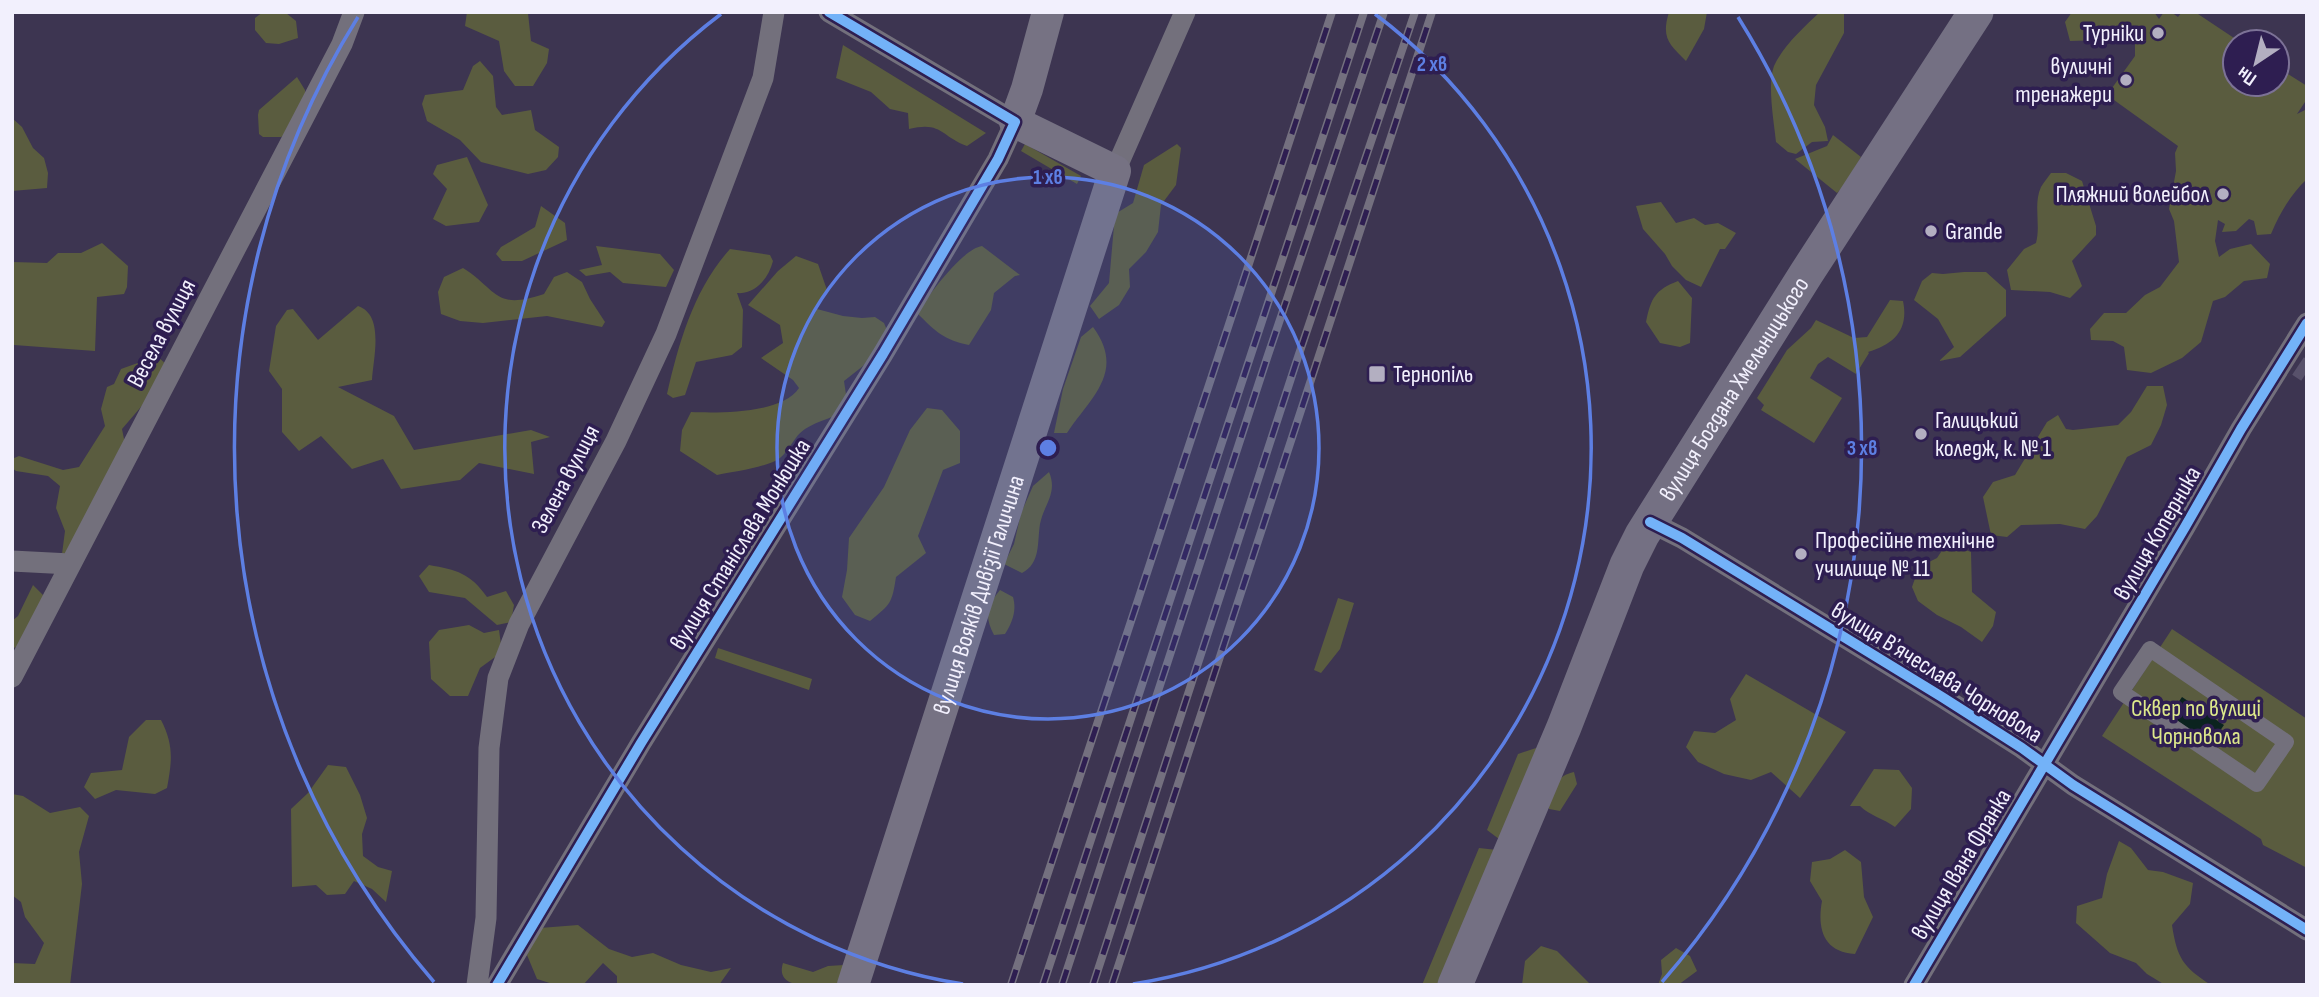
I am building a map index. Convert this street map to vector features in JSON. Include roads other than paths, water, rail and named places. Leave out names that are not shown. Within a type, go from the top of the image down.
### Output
[{"type":"main road","points":[[1048,12],[1015,122],[1115,171]]},
{"type":"main road","name":"вулиця Богдана Хмельницького","points":[[1455,985],[1564,727],[1627,565],[1650,522],[1812,264],[1976,12]]},
{"type":"main road","name":"вулиця Вояків Дивізії Галичина","points":[[853,985],[1115,171]]},
{"type":"street","name":"Весела вулиця","points":[[12,677],[342,44],[354,12]]},
{"type":"street","name":"Зелена вулиця","points":[[477,985],[486,918],[489,748],[498,678],[519,624],[616,441],[666,334],[763,78],[774,12]]},
{"type":"street","points":[[830,12],[1015,122]]},
{"type":"street","name":"вулиця Вояків Дивізії Галичина","points":[[1115,171],[1185,12]]},
{"type":"street","name":"вулиця Станіслава Монюшка","points":[[497,985],[642,743],[883,354],[998,159],[1015,122]]},
{"type":"street","name":"вулиця Коперника","points":[[2044,764],[2241,429],[2292,362],[2307,323]]},
{"type":"street","name":"вулиця Вʼячеслава Чорновола","points":[[1650,522],[1682,538],[1942,697],[2085,792],[2307,930]]},
{"type":"street","points":[[12,561],[70,564]]},
{"type":"street","points":[[2150,649],[2286,741],[2257,784],[2121,692],[2150,649]]},
{"type":"street","name":"вулиця Івана Франка","points":[[1914,985],[2044,764]]},
{"type":"tunnel","points":[[2298,366],[2307,372]]},
{"type":"railway","points":[[1011,985],[1332,12]]},
{"type":"railway","points":[[1043,985],[1364,12]]},
{"type":"railway","points":[[1062,985],[1267,358],[1384,12]]},
{"type":"railway","points":[[1093,985],[1297,360],[1415,12]]},
{"type":"railway","points":[[1112,985],[1432,12]]},
{"type":"place","name":"Турніки","points":[[2158,33]]},
{"type":"place","name":"вуличні тренажери","points":[[2126,80]]},
{"type":"place","name":"Пляжний волейбол","points":[[2223,194]]},
{"type":"place","name":"Grande","points":[[1931,231]]},
{"type":"place","name":"Тернопіль","points":[[1377,374]]},
{"type":"place","name":"Галицький коледж, к. № 1","points":[[1921,434]]},
{"type":"place","name":"Професійне технічне училище № 11","points":[[1801,554]]},
{"type":"park label","name":"Сквер по вулиці Чорновола","points":[[2196,722]]}]
